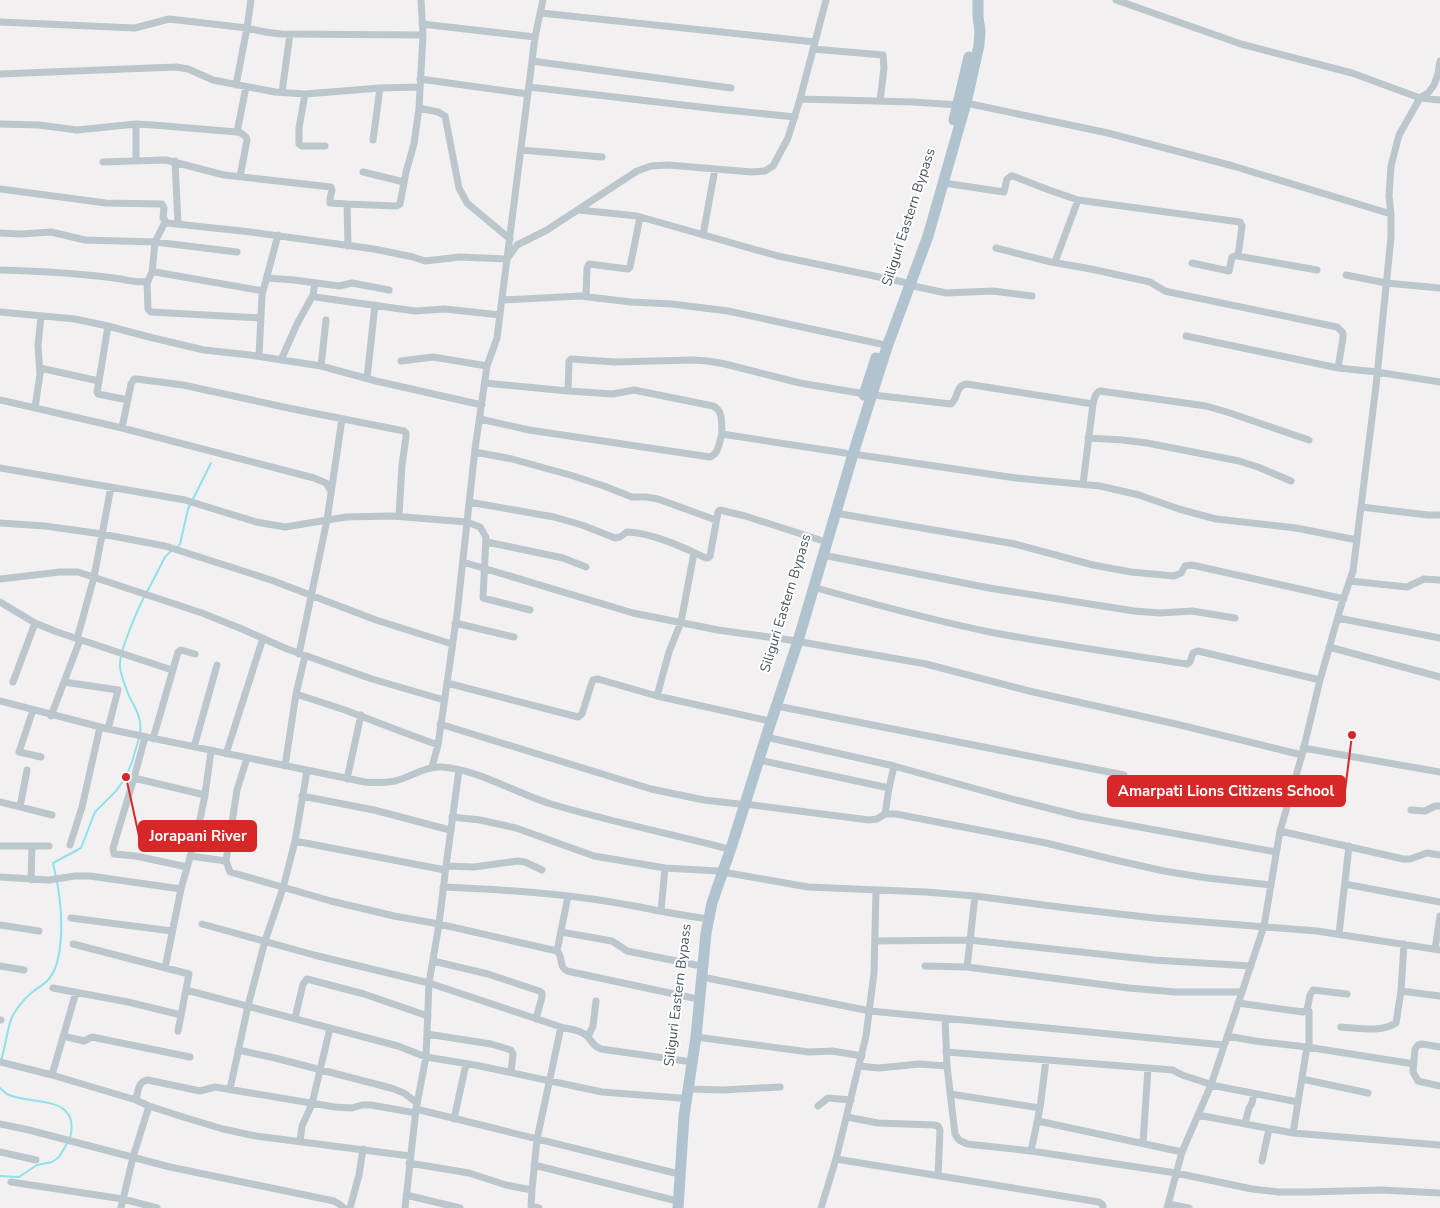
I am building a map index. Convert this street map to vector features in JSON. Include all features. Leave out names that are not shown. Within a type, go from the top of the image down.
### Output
[{"type":"main road","name":"Siliguri Eastern Bypass","points":[[869,394],[881,344],[928,236],[944,183],[962,104],[978,17],[978,0]]},
{"type":"main road","name":"Siliguri Eastern Bypass","points":[[674,1205],[674,1154],[696,1037],[708,918],[725,848],[759,760],[777,706],[820,540],[869,394],[887,347],[962,104]]},
{"type":"main road","name":"Siliguri Eastern Bypass","points":[[674,1205],[684,1116],[685,1060],[694,998],[702,918],[720,872],[742,804],[765,720],[813,587],[835,513],[849,453]]},
{"type":"street","points":[[236,85],[248,28],[251,0]]},
{"type":"street","points":[[103,162],[136,160],[175,161],[210,172],[244,178],[331,187],[330,203],[398,205],[401,202],[414,144],[419,108],[423,35],[421,0]]},
{"type":"street","points":[[432,767],[438,744],[447,683],[487,366],[497,338],[535,37],[543,0]]},
{"type":"street","points":[[507,259],[517,245],[579,210],[637,171],[651,166],[668,165],[752,172],[765,171],[773,166],[788,138],[795,117],[826,0]]},
{"type":"street","points":[[1116,0],[1241,44],[1352,74],[1420,98],[1440,100]]},
{"type":"street","points":[[541,13],[883,55],[884,68],[880,101]]},
{"type":"street","points":[[0,22],[134,28],[169,19],[290,34],[423,35]]},
{"type":"street","points":[[422,24],[535,37]]},
{"type":"street","points":[[282,92],[290,34]]},
{"type":"street","points":[[532,61],[731,88]]},
{"type":"street","points":[[1189,1208],[1168,1206],[1176,1173],[1182,1152],[1211,1085],[1264,926],[1280,832],[1303,752],[1320,680],[1353,571],[1391,237],[1389,196],[1391,166],[1399,135],[1420,98],[1428,93],[1434,85],[1440,61]]},
{"type":"street","points":[[0,74],[176,67],[188,69],[213,80],[236,85],[305,94],[420,87]]},
{"type":"street","points":[[420,79],[795,117]]},
{"type":"street","points":[[244,178],[247,144],[241,134],[246,87]]},
{"type":"street","points":[[373,140],[380,88]]},
{"type":"street","points":[[305,94],[299,128],[300,144],[302,146],[324,146]]},
{"type":"street","points":[[800,99],[962,104],[1108,133],[1233,166],[1391,214]]},
{"type":"street","points":[[419,108],[438,112],[445,116],[462,195],[467,203],[510,240]]},
{"type":"street","points":[[0,124],[39,125],[77,130],[136,124],[162,125],[241,134]]},
{"type":"street","points":[[136,124],[136,160]]},
{"type":"street","points":[[521,150],[602,157]]},
{"type":"street","points":[[175,161],[178,224]]},
{"type":"street","points":[[703,235],[715,169]]},
{"type":"street","points":[[363,172],[404,182]]},
{"type":"street","points":[[944,183],[1004,192],[1007,179],[1013,176],[1078,200],[1240,222],[1242,226],[1238,256]]},
{"type":"street","points":[[0,189],[106,203],[162,204],[165,222],[155,242],[152,273],[147,282],[148,310],[151,312],[261,318]]},
{"type":"street","points":[[1055,262],[1078,200]]},
{"type":"street","points":[[347,204],[348,246]]},
{"type":"street","points":[[579,210],[640,217],[778,256],[946,293],[994,291],[1032,296]]},
{"type":"street","points":[[586,297],[587,268],[589,264],[628,269],[630,267],[640,217]]},
{"type":"street","points":[[165,222],[278,235],[394,253],[425,261],[460,257],[507,259]]},
{"type":"street","points":[[0,233],[51,232],[85,240],[155,242],[238,252]]},
{"type":"street","points":[[259,356],[263,291],[278,235]]},
{"type":"street","points":[[996,248],[1150,282],[1164,291],[1337,328],[1343,333],[1338,368]]},
{"type":"street","points":[[1192,263],[1229,271],[1232,257],[1238,256],[1317,270]]},
{"type":"street","points":[[0,270],[147,282]]},
{"type":"street","points":[[152,273],[263,291]]},
{"type":"street","points":[[1346,275],[1386,283],[1440,288]]},
{"type":"street","points":[[266,278],[339,286],[352,284],[390,290]]},
{"type":"street","points":[[281,360],[297,324],[313,295],[315,283]]},
{"type":"street","points":[[313,295],[315,297],[415,310],[445,309],[500,315]]},
{"type":"street","points":[[502,300],[580,296],[631,302],[672,304],[728,311],[881,344]]},
{"type":"street","points":[[367,378],[376,305]]},
{"type":"street","points":[[0,312],[75,319],[204,350],[259,356],[321,366],[482,405]]},
{"type":"street","points":[[35,408],[40,368],[38,351],[41,316]]},
{"type":"street","points":[[321,366],[326,320]]},
{"type":"street","points":[[108,326],[97,392],[98,394],[128,400]]},
{"type":"street","points":[[1186,336],[1338,368],[1440,382]]},
{"type":"street","points":[[401,361],[433,357],[487,366]]},
{"type":"street","points":[[568,391],[569,360],[572,359],[615,362],[693,360],[725,364],[800,383],[951,404],[955,401],[959,387],[963,384],[1093,404]]},
{"type":"street","points":[[40,368],[99,381]]},
{"type":"street","points":[[122,428],[132,381],[137,379],[183,385],[401,430],[406,433],[399,516]]},
{"type":"street","points":[[480,419],[529,430],[710,457],[717,452],[722,434],[720,410],[714,406],[634,390],[614,394],[485,383]]},
{"type":"street","points":[[1083,484],[1093,404],[1095,395],[1100,391],[1206,406],[1309,440]]},
{"type":"street","points":[[0,400],[122,428],[314,478],[326,483],[331,491]]},
{"type":"street","points":[[284,766],[311,595],[327,520],[342,419]]},
{"type":"street","points":[[722,434],[1016,478],[1083,484],[1139,495],[1216,519],[1296,528],[1357,540]]},
{"type":"street","points":[[1088,438],[1147,443],[1238,462],[1258,467],[1291,481]]},
{"type":"street","points":[[475,452],[512,459],[570,475],[632,497],[658,499],[716,520]]},
{"type":"street","points":[[0,468],[186,500],[256,522],[284,526],[346,517],[399,516],[467,522],[480,527],[486,537],[483,598],[530,610]]},
{"type":"street","points":[[51,716],[78,639],[94,577],[111,487]]},
{"type":"street","points":[[469,502],[554,517],[582,525],[611,538],[618,538],[626,532],[638,534],[665,541],[706,558],[709,558],[716,520],[720,510],[746,516],[820,540]]},
{"type":"street","points":[[1361,507],[1440,515]]},
{"type":"street","points":[[835,513],[1015,544],[1092,565],[1131,572],[1174,576],[1181,573],[1185,566],[1192,565],[1344,599]]},
{"type":"street","points":[[0,522],[102,534],[165,546],[271,580],[376,620],[452,644]]},
{"type":"street","points":[[487,542],[563,558],[586,567]]},
{"type":"street","points":[[656,696],[681,622],[694,553]]},
{"type":"street","points":[[823,555],[988,588],[1134,611],[1160,613],[1192,611],[1235,618]]},
{"type":"street","points":[[463,562],[633,613],[718,630],[926,664],[1029,690],[1303,752],[1440,772]]},
{"type":"street","points":[[0,579],[71,571],[94,577],[202,613],[302,655],[372,680],[444,700]]},
{"type":"street","points":[[1350,581],[1407,587],[1424,579],[1440,580]]},
{"type":"street","points":[[813,587],[897,610],[1003,634],[1187,664],[1190,662],[1193,653],[1198,651],[1320,680]]},
{"type":"street","points":[[0,602],[35,623],[109,650],[172,670]]},
{"type":"street","points":[[1338,618],[1440,638]]},
{"type":"street","points":[[13,682],[35,623]]},
{"type":"street","points":[[455,623],[514,637]]},
{"type":"street","points":[[226,754],[262,638]]},
{"type":"street","points":[[1329,648],[1440,677]]},
{"type":"street","points":[[153,739],[179,650],[195,654]]},
{"type":"street","points":[[194,747],[217,665]]},
{"type":"street","points":[[447,683],[578,717],[582,714],[592,682],[596,679],[656,696],[765,720]]},
{"type":"street","points":[[64,682],[118,690],[108,729]]},
{"type":"street","points":[[296,694],[361,715],[438,744]]},
{"type":"street","points":[[0,702],[143,737],[347,779],[380,784],[396,781],[432,767],[459,770],[493,781],[548,803],[725,848]]},
{"type":"street","points":[[777,706],[1124,775]]},
{"type":"street","points":[[33,710],[19,752],[41,757]]},
{"type":"street","points":[[347,779],[361,715]]},
{"type":"street","points":[[440,724],[651,789],[704,800],[869,820],[877,819],[885,814],[896,814],[1046,843],[1164,871],[1271,885]]},
{"type":"street","points":[[70,845],[82,807],[100,727]]},
{"type":"street","points":[[143,737],[134,778],[113,848],[114,854],[136,856],[187,867]]},
{"type":"street","points":[[766,737],[894,766],[1079,816],[1276,852]]},
{"type":"street","points":[[165,968],[181,888],[205,795],[211,751]]},
{"type":"street","points":[[247,758],[237,790],[226,861],[230,872],[331,901],[557,951],[561,956],[561,966],[567,972],[694,998]]},
{"type":"street","points":[[759,760],[889,788]]},
{"type":"street","points":[[885,814],[894,766]]},
{"type":"street","points":[[20,807],[27,770]]},
{"type":"street","points":[[405,1208],[416,1108],[426,1057],[429,983],[439,924],[459,770]]},
{"type":"street","points":[[230,1089],[248,1006],[265,942],[283,888],[307,771]]},
{"type":"street","points":[[134,778],[205,795]]},
{"type":"street","points":[[302,796],[374,810],[450,830]]},
{"type":"street","points":[[0,802],[52,815]]},
{"type":"street","points":[[1411,810],[1426,811],[1440,806]]},
{"type":"street","points":[[452,817],[487,821],[516,828],[594,856],[665,868],[720,872],[808,887],[975,896],[1154,918],[1340,934],[1438,950],[1440,916]]},
{"type":"street","points":[[1280,832],[1404,859],[1410,859],[1427,853],[1440,855]]},
{"type":"street","points":[[294,841],[445,868],[474,867],[518,861],[525,862],[542,870]]},
{"type":"street","points":[[0,846],[49,846]]},
{"type":"street","points":[[31,880],[32,846]]},
{"type":"street","points":[[1340,934],[1349,846]]},
{"type":"street","points":[[190,856],[226,861]]},
{"type":"street","points":[[661,912],[665,868]]},
{"type":"street","points":[[0,877],[49,880],[90,876],[181,888]]},
{"type":"street","points":[[1345,884],[1440,902]]},
{"type":"street","points":[[443,886],[568,896],[702,918]]},
{"type":"street","points":[[821,1208],[860,1066],[870,1011],[876,941],[876,890]]},
{"type":"street","points":[[557,951],[568,896]]},
{"type":"street","points":[[967,967],[975,896]]},
{"type":"street","points":[[71,918],[172,931]]},
{"type":"street","points":[[202,924],[314,955],[429,983],[580,1032],[585,1034],[595,1047],[601,1049],[685,1060]]},
{"type":"street","points":[[0,925],[39,931]]},
{"type":"street","points":[[561,932],[612,941],[627,951],[696,965]]},
{"type":"street","points":[[876,941],[969,940],[1154,960],[1251,966]]},
{"type":"street","points":[[73,944],[190,974],[178,1031]]},
{"type":"street","points":[[1341,1027],[1376,1029],[1392,1026],[1396,1023],[1398,1020],[1401,991],[1404,944]]},
{"type":"street","points":[[433,961],[488,974],[539,991],[542,993],[542,997],[536,1019]]},
{"type":"street","points":[[0,966],[24,970]]},
{"type":"street","points":[[926,966],[967,967],[1129,988],[1175,992],[1241,992]]},
{"type":"street","points":[[702,977],[870,1011],[1224,1046]]},
{"type":"street","points":[[294,1018],[303,984],[307,979],[364,994],[428,1016]]},
{"type":"street","points":[[53,988],[128,1002],[181,1015]]},
{"type":"street","points":[[186,990],[398,1046],[426,1057],[511,1072],[602,1092],[684,1093],[780,1087]]},
{"type":"street","points":[[1238,1003],[1303,1012],[1307,1010],[1313,990],[1347,994]]},
{"type":"street","points":[[1401,991],[1440,996]]},
{"type":"street","points":[[52,1075],[76,992]]},
{"type":"street","points":[[588,1037],[592,1030],[596,1001]]},
{"type":"street","points":[[1293,1133],[1306,1047],[1309,1047],[1309,1011]]},
{"type":"street","points":[[945,1018],[946,1066],[955,1134],[959,1140],[967,1144],[1031,1151],[1176,1173],[1252,1189],[1279,1192],[1381,1190],[1440,1193]]},
{"type":"street","points":[[539,1208],[530,1207],[537,1139],[561,1027]]},
{"type":"street","points":[[300,1141],[302,1126],[312,1104],[330,1028]]},
{"type":"street","points":[[427,1034],[491,1044],[512,1050],[511,1072]]},
{"type":"street","points":[[63,1036],[84,1041],[92,1037],[190,1057]]},
{"type":"street","points":[[1227,1036],[1414,1064]]},
{"type":"street","points":[[696,1037],[809,1052],[832,1051],[862,1056]]},
{"type":"street","points":[[1440,1047],[1418,1045],[1415,1050],[1413,1072],[1418,1081],[1440,1086]]},
{"type":"street","points":[[238,1050],[398,1090],[408,1096],[416,1108]]},
{"type":"street","points":[[946,1052],[1173,1070],[1179,1075],[1211,1085],[1298,1102]]},
{"type":"street","points":[[1031,1151],[1040,1108],[1046,1060]]},
{"type":"street","points":[[0,1062],[136,1100],[149,1106],[223,1129],[256,1136],[363,1149],[469,1173],[506,1185],[532,1190]]},
{"type":"street","points":[[454,1119],[466,1064]]},
{"type":"street","points":[[860,1066],[879,1068],[919,1064],[946,1066]]},
{"type":"street","points":[[1143,1143],[1148,1068]]},
{"type":"street","points":[[1302,1079],[1368,1093]]},
{"type":"street","points":[[136,1100],[138,1087],[148,1080],[200,1092],[215,1087],[344,1108],[362,1105],[416,1108],[675,1173]]},
{"type":"street","points":[[950,1094],[1040,1108]]},
{"type":"street","points":[[1245,1124],[1254,1094]]},
{"type":"street","points":[[818,1106],[828,1098],[851,1100]]},
{"type":"street","points":[[121,1208],[132,1157],[149,1106]]},
{"type":"street","points":[[1198,1115],[1293,1133],[1440,1145]]},
{"type":"street","points":[[847,1117],[878,1123],[938,1126],[940,1130],[938,1176]]},
{"type":"street","points":[[1038,1120],[1182,1152]]},
{"type":"street","points":[[0,1124],[206,1175],[334,1201],[344,1208]]},
{"type":"street","points":[[1262,1161],[1269,1128]]},
{"type":"street","points":[[350,1208],[359,1176],[363,1149]]},
{"type":"street","points":[[0,1152],[36,1160]]},
{"type":"street","points":[[836,1159],[1099,1202],[1103,1208]]},
{"type":"street","points":[[534,1165],[674,1205]]},
{"type":"street","points":[[11,1182],[123,1199],[157,1208]]},
{"type":"street","points":[[406,1195],[460,1208]]},
{"type":"waterway","points":[[177,548],[180,544],[188,509],[211,463]]},
{"type":"waterway","points":[[147,592],[165,557],[172,550]]},
{"type":"waterway","points":[[140,733],[138,716],[126,688],[120,661],[125,642],[144,597]]},
{"type":"waterway","points":[[56,877],[53,863],[81,848],[95,812],[116,791],[126,777],[139,738]]},
{"type":"waterway","points":[[1,1060],[13,1015],[27,996],[48,980],[58,960],[61,919],[57,882]]},
{"type":"waterway","points":[[0,1088],[9,1095],[53,1104],[62,1108],[69,1115],[72,1124],[70,1138]]},
{"type":"waterway","points":[[0,1176],[19,1177],[37,1165],[52,1162],[59,1157],[68,1142]]},
{"type":"place","name":"Amarpati Lions Citizens School","points":[[1352,735]]},
{"type":"place","name":"Jorapani River","points":[[126,777]]}]
